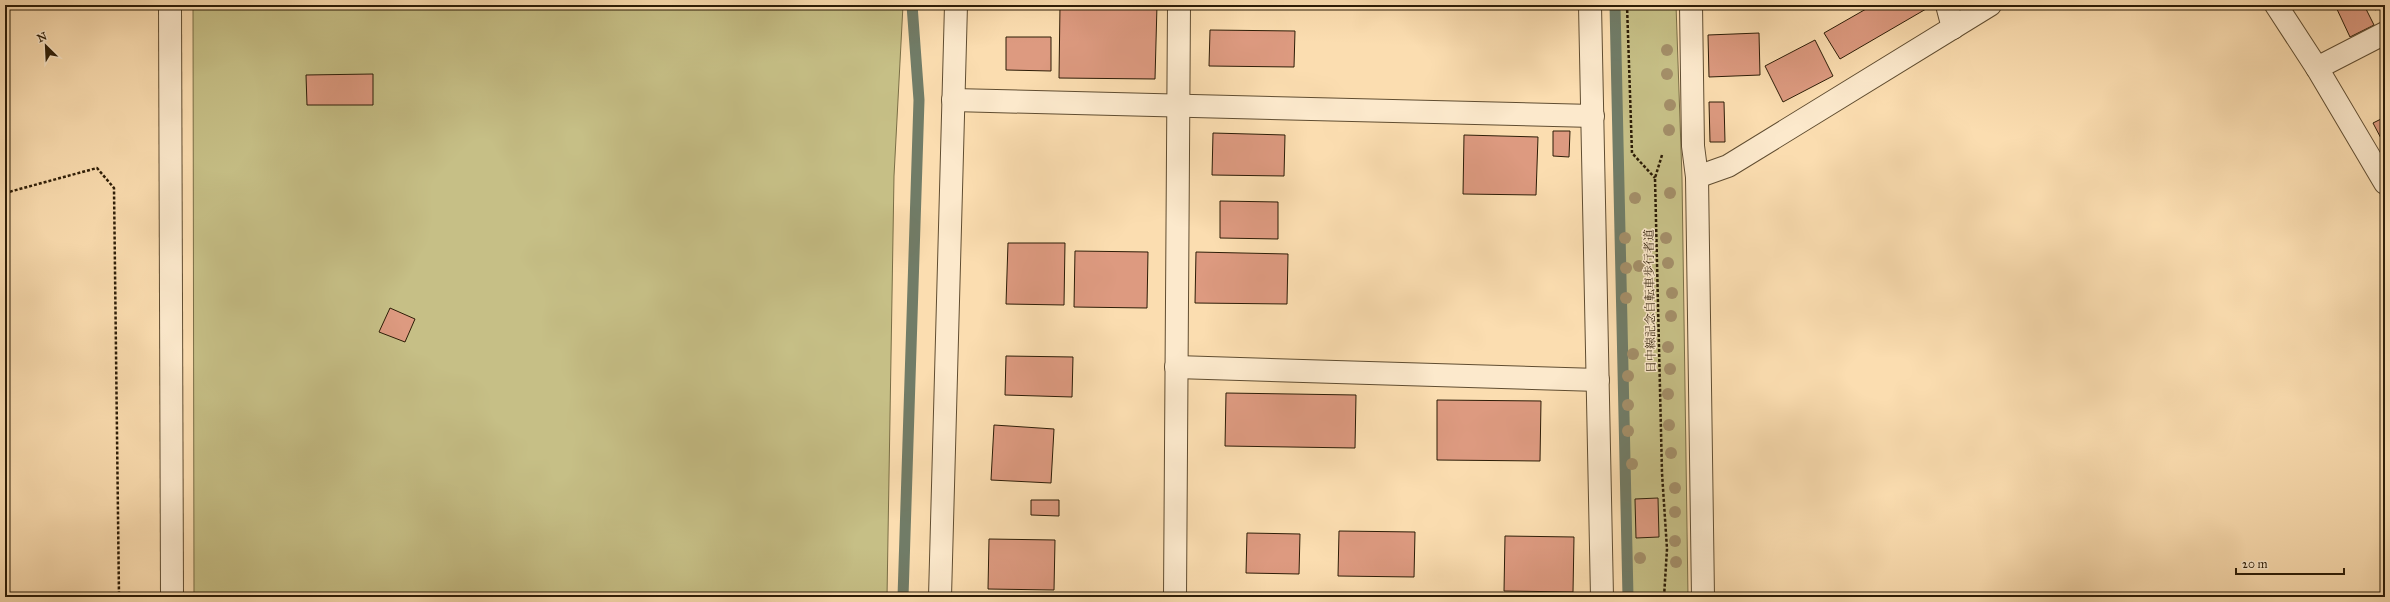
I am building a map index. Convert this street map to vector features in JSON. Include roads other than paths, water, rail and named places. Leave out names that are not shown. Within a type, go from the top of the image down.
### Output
[{"type":"street","points":[[170,5],[172,597]]},
{"type":"street","points":[[940,597],[956,5]]},
{"type":"street","points":[[1175,597],[1179,5]]},
{"type":"street","points":[[1590,5],[1602,597]]},
{"type":"street","points":[[1691,5],[1693,146],[1697,177],[1703,597]]},
{"type":"street","points":[[1947,5],[1953,28]]},
{"type":"street","points":[[1697,177],[1728,166],[1990,5]]},
{"type":"street","points":[[2276,5],[2317,68],[2385,183]]},
{"type":"street","points":[[2317,68],[2385,33]]},
{"type":"street","points":[[953,100],[1593,116]]},
{"type":"street","points":[[1176,367],[1598,380]]},
{"type":"waterway","points":[[903,597],[919,100],[912,5]]},
{"type":"waterway","points":[[1615,5],[1628,597]]}]
